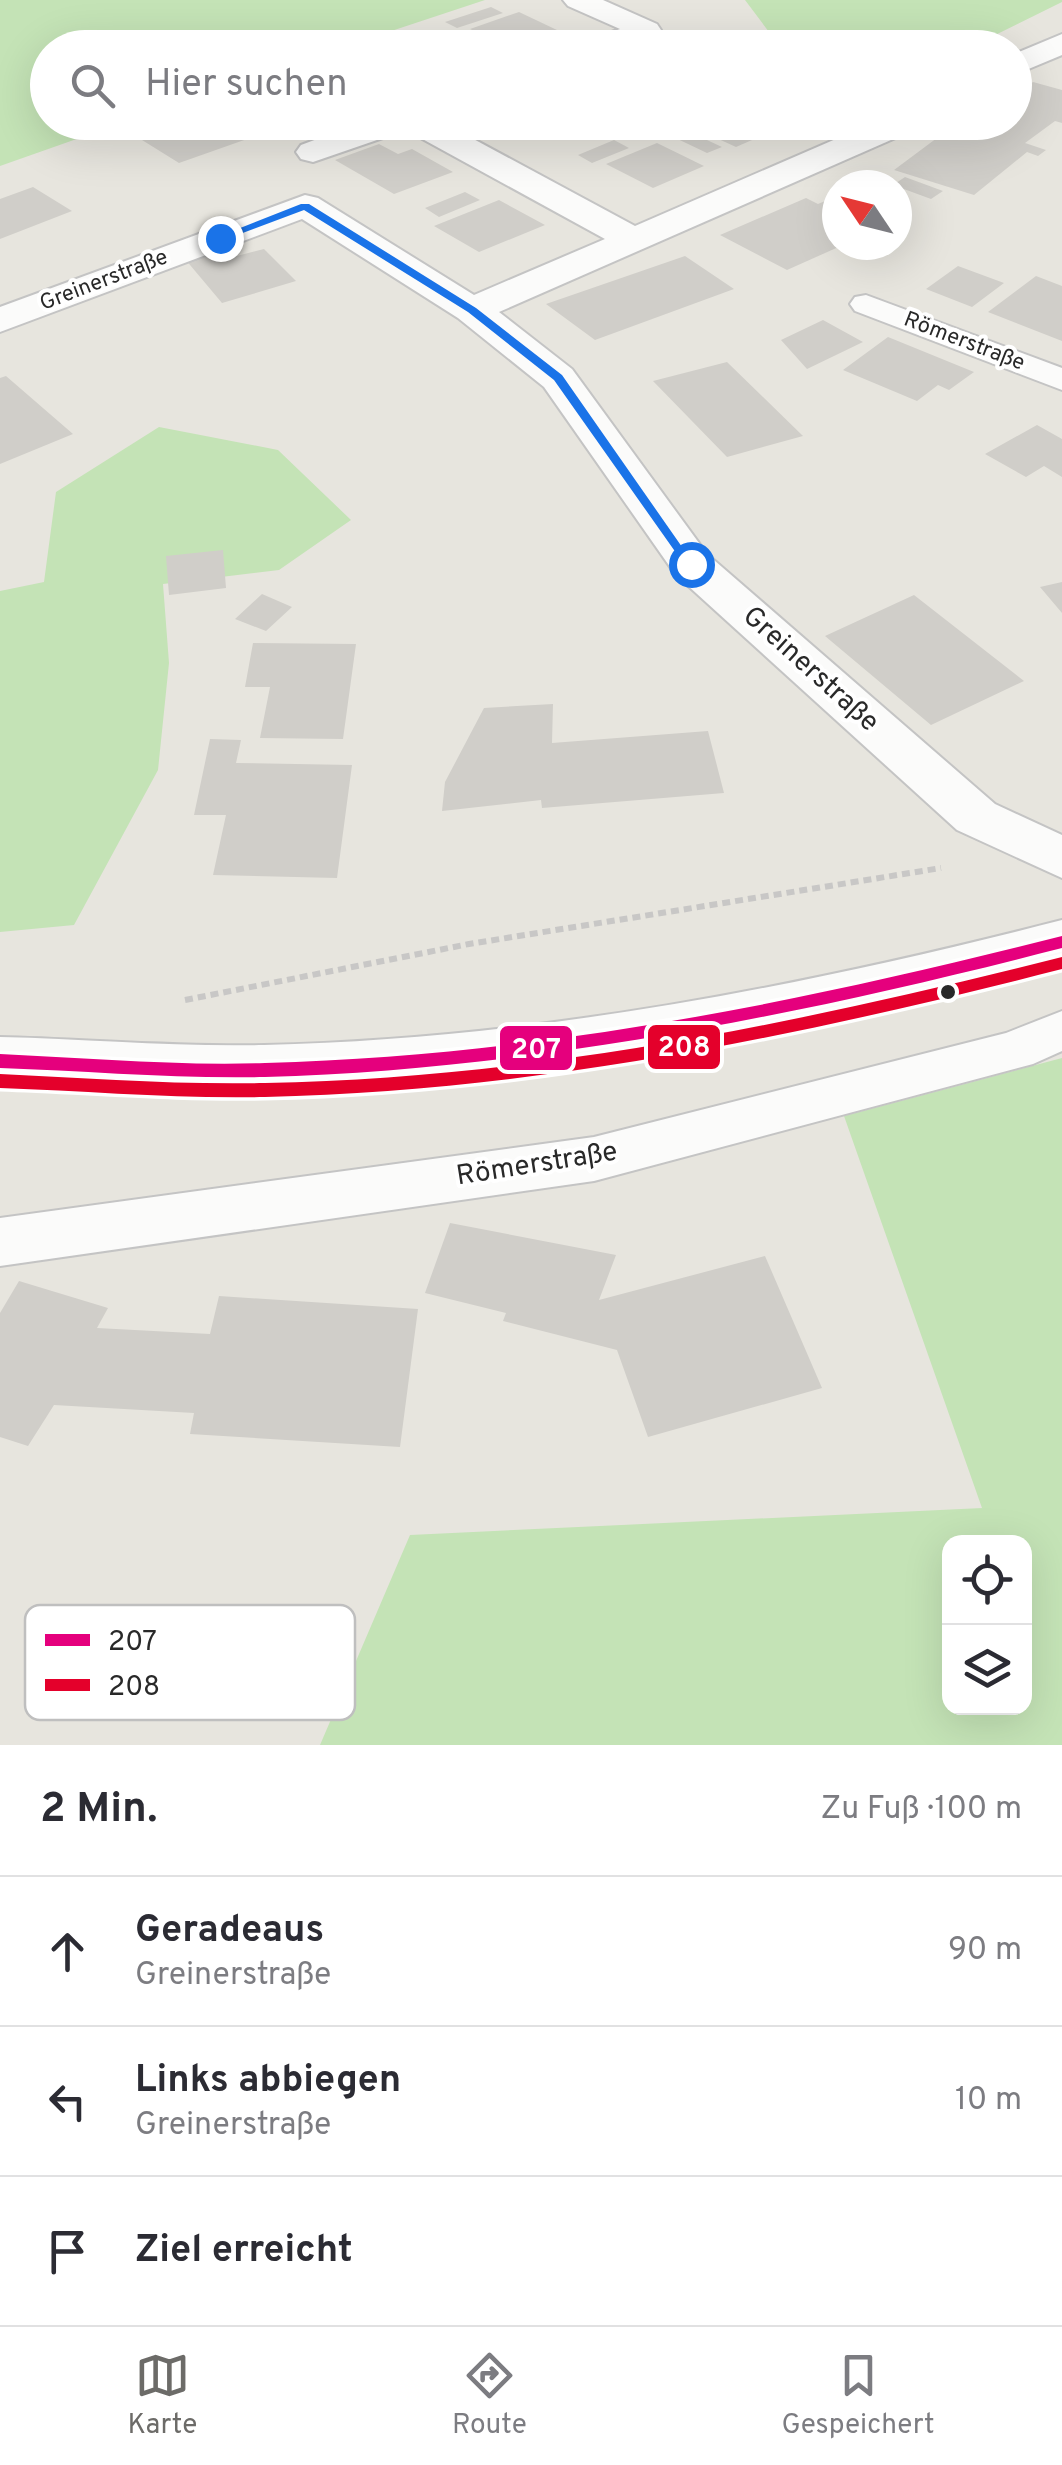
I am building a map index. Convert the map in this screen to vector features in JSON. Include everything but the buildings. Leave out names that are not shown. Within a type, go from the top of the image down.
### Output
[{"type":"street","points":[[578,0],[658,26],[647,30]]},
{"type":"street","points":[[1032,58],[1062,43]]},
{"type":"street","points":[[1032,66],[1062,71]]},
{"type":"street","points":[[314,152],[347,140]]},
{"type":"street","points":[[449,140],[632,239]]},
{"type":"street","points":[[472,310],[862,140]]},
{"type":"street","name":"Greinerstraße","points":[[0,320],[305,206],[472,310],[558,378],[691,564],[976,818],[1062,858]]},
{"type":"street","points":[[0,1060],[300,1068],[621,1037],[950,974],[1062,942]]},
{"type":"lane","name":"Römerstraße","points":[[866,304],[1062,380]]},
{"type":"lane","name":"Römerstraße","points":[[0,1242],[594,1160],[1016,1050],[1062,1030]]},
{"type":"path","points":[[168,1003],[469,944],[954,866]]},
{"type":"green space","points":[[0,0],[485,0],[394,30],[30,30],[30,140],[74,140],[0,166]]},
{"type":"green space","points":[[745,0],[1062,0],[1005,30],[768,30]]},
{"type":"green space","points":[[159,427],[278,450],[351,520],[279,570],[163,584],[169,663],[158,770],[74,925],[0,932],[0,591],[44,582],[56,492]]},
{"type":"green space","points":[[1062,1058],[1062,1745],[320,1745],[331,1720],[355,1720],[355,1663],[410,1535],[982,1508],[844,1116]]},
{"type":"transit line","name":"207","points":[[0,1061],[265,1070],[467,1057],[567,1045],[767,1011],[1062,942]]},
{"type":"transit line","name":"208","points":[[0,1081],[265,1090],[466,1077],[667,1050],[767,1031],[1062,963]]},
{"type":"route","points":[[220,238],[305,206],[472,310],[558,378],[691,564]]}]
